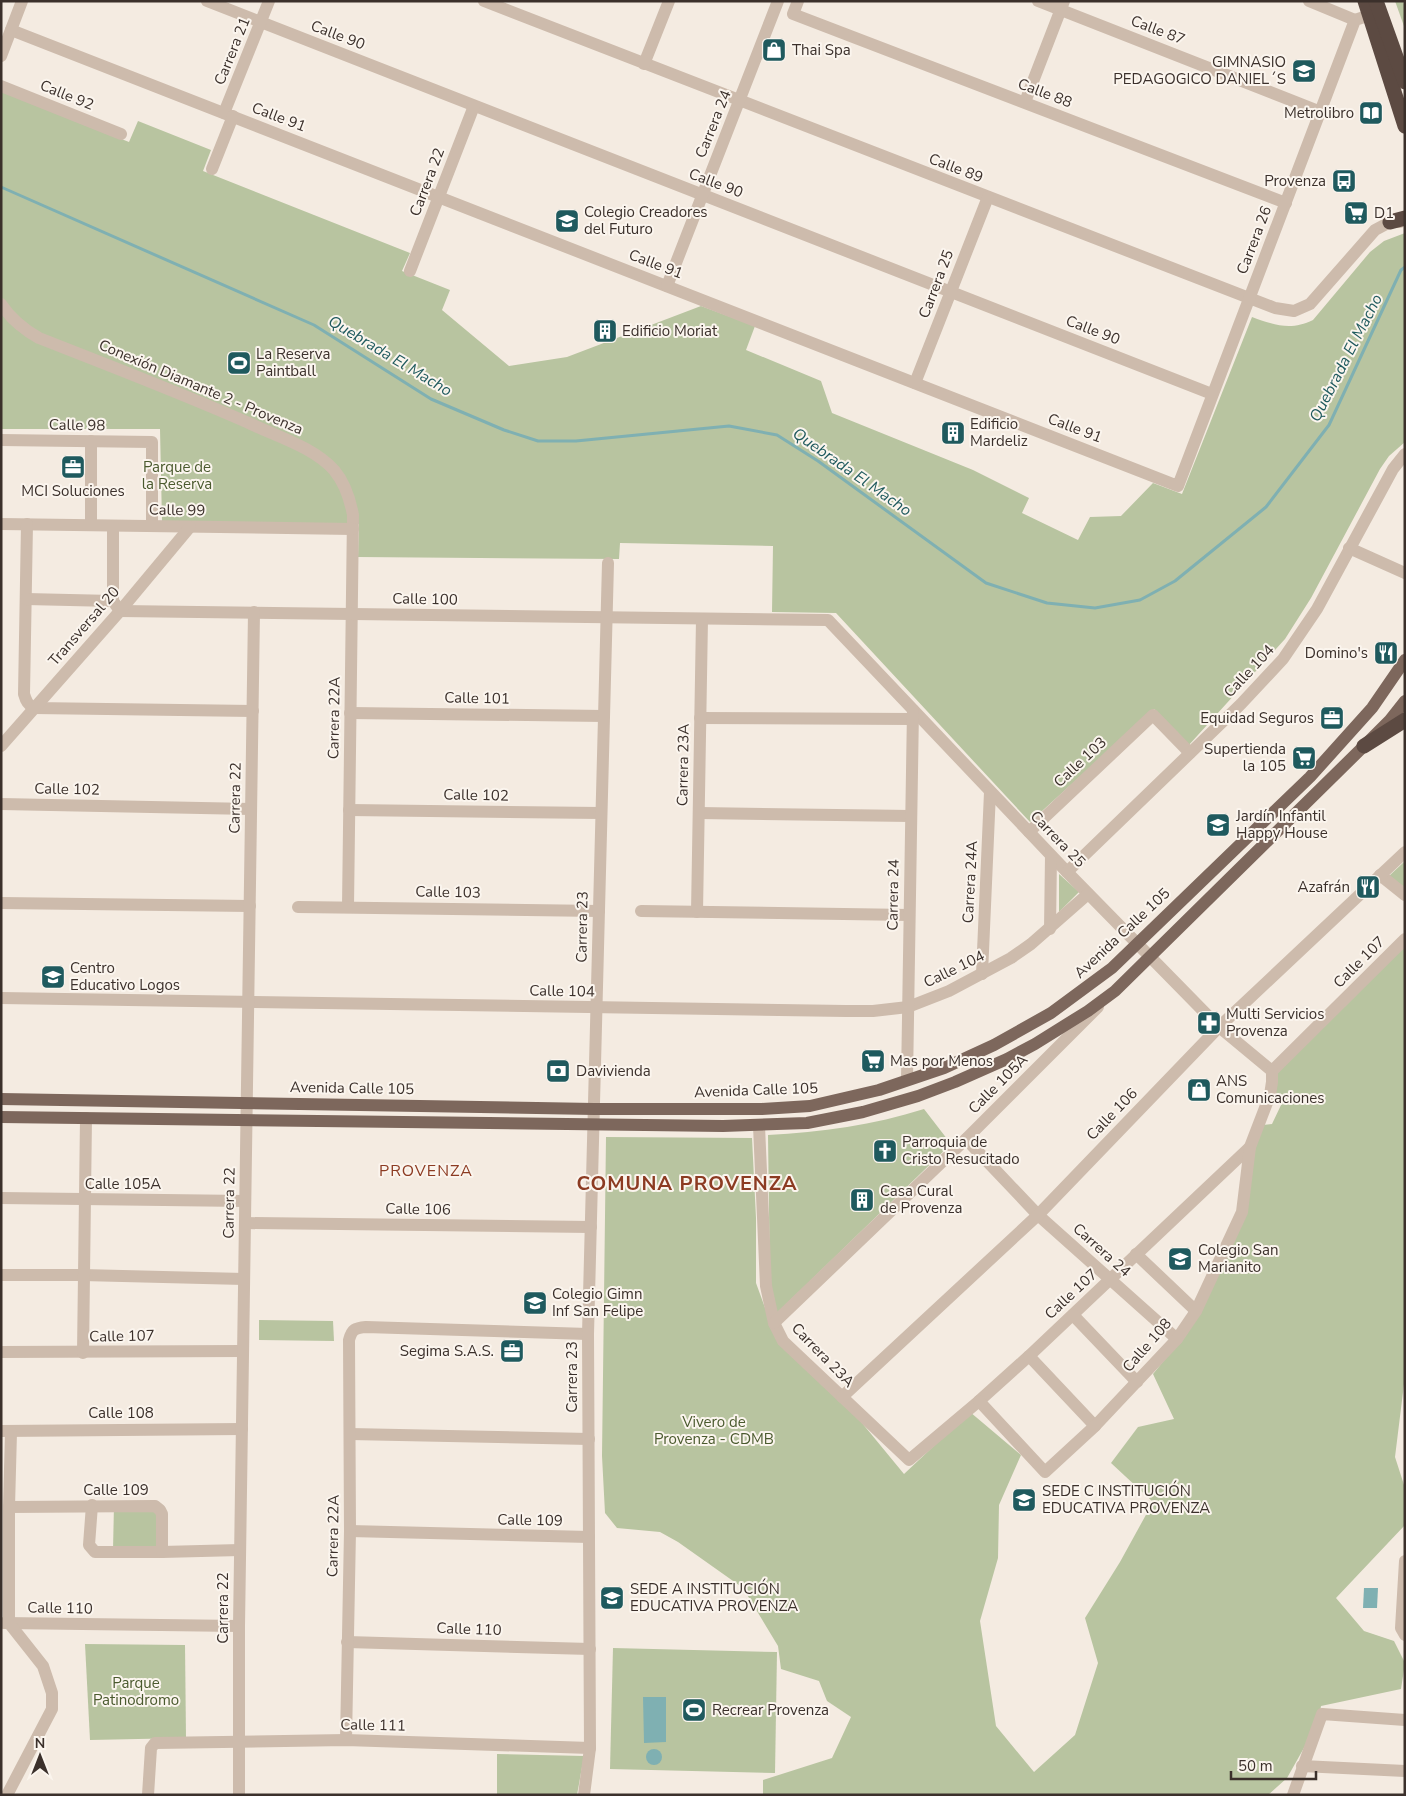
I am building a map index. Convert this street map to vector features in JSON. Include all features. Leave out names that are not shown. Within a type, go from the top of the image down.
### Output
[{"type":"highway","points":[[1376,1],[1405,82]]},
{"type":"highway","points":[[1363,12],[1405,126]]},
{"type":"highway","points":[[1364,746],[1405,720]]},
{"type":"main road","name":"Avenida Calle 105","points":[[1,1099],[722,1110],[796,1108],[825,1104],[907,1080],[971,1056],[1035,1023],[1087,988],[1112,968],[1310,777],[1368,714],[1405,660]]},
{"type":"main road","points":[[1,1117],[594,1126],[759,1126],[806,1122],[863,1112],[918,1096],[1007,1059],[1035,1044],[1088,1011],[1114,991],[1364,746],[1390,720],[1405,701]]},
{"type":"street","points":[[1,56],[22,1]]},
{"type":"street","name":"Calle 90","points":[[207,1],[1212,394]]},
{"type":"street","name":"Carrera 21","points":[[212,168],[269,1]]},
{"type":"street","name":"Calle 89","points":[[484,1],[1248,298],[1284,310],[1294,311],[1304,308],[1316,299],[1375,230],[1400,221]]},
{"type":"street","points":[[644,64],[669,1]]},
{"type":"street","name":"Carrera 24","points":[[667,286],[778,1]]},
{"type":"street","name":"Calle 88","points":[[798,1],[793,14],[1286,203]]},
{"type":"street","name":"Calle 87","points":[[1038,1],[1062,6],[1321,112]]},
{"type":"street","points":[[1309,1],[1363,12]]},
{"type":"street","points":[[1025,102],[1062,6]]},
{"type":"street","name":"Carrera 26","points":[[1178,486],[1248,298],[1321,112],[1363,12]]},
{"type":"street","name":"Calle 91","points":[[11,30],[1178,486]]},
{"type":"street","name":"Calle 92","points":[[1,86],[121,134]]},
{"type":"street","name":"Carrera 22","points":[[410,270],[474,106]]},
{"type":"street","name":"Carrera 25","points":[[915,383],[988,197]]},
{"type":"street","name":"Conexión Diamante 2 - Provenza","points":[[1,304],[16,323],[38,338],[181,393],[311,452],[326,463],[341,479],[351,503],[353,529]]},
{"type":"street","name":"Calle 98","points":[[1,440],[152,442],[152,526]]},
{"type":"street","points":[[91,441],[91,525]]},
{"type":"street","name":"Calle 104","points":[[1067,872],[1242,704],[1292,647],[1317,609],[1393,469],[1405,454]]},
{"type":"street","name":"Calle 99","points":[[1,524],[353,529]]},
{"type":"street","points":[[27,524],[24,694],[28,704],[34,708],[253,711]]},
{"type":"street","points":[[113,526],[116,606]]},
{"type":"street","name":"Transversal 20","points":[[1,746],[116,606],[190,527]]},
{"type":"street","name":"Carrera 22A","points":[[348,907],[353,529]]},
{"type":"street","points":[[1349,548],[1405,573]]},
{"type":"street","name":"Carrera 23","points":[[584,1795],[590,1748],[588,1334],[608,563]]},
{"type":"street","name":"Calle 100","points":[[26,599],[116,606],[254,612],[828,620]]},
{"type":"street","name":"Carrera 22","points":[[239,1795],[239,1626],[254,612]]},
{"type":"street","name":"Carrera 23A","points":[[697,912],[702,619]]},
{"type":"street","name":"Carrera 25","points":[[828,620],[913,714],[1218,1027],[1272,1071]]},
{"type":"street","name":"Calle 101","points":[[350,713],[604,716]]},
{"type":"street","points":[[700,718],[913,714]]},
{"type":"street","name":"Carrera 24","points":[[907,1080],[913,714]]},
{"type":"street","name":"Calle 103","points":[[1029,832],[1153,715],[1190,754]]},
{"type":"street","name":"Carrera 24A","points":[[982,974],[990,792]]},
{"type":"street","name":"Calle 102","points":[[1,804],[251,809]]},
{"type":"street","name":"Calle 102","points":[[349,810],[601,813]]},
{"type":"street","points":[[699,813],[911,816]]},
{"type":"street","name":"Calle 106","points":[[842,1398],[1038,1215],[1218,1027],[1405,852]]},
{"type":"street","points":[[1050,929],[1051,856]]},
{"type":"street","points":[[1380,875],[1405,895]]},
{"type":"street","name":"Calle 104","points":[[1,998],[873,1012],[908,1007],[949,991],[982,974],[1011,958],[1050,929],[1088,894]]},
{"type":"street","points":[[1,903],[250,906]]},
{"type":"street","name":"Calle 103","points":[[298,907],[599,910]]},
{"type":"street","points":[[641,911],[909,914]]},
{"type":"street","name":"Calle 107","points":[[1272,1071],[1405,940]]},
{"type":"street","name":"Calle 105A","points":[[774,1323],[966,1139],[1114,991]]},
{"type":"street","name":"Calle 108","points":[[979,1401],[1045,1472],[1094,1426],[1178,1339],[1196,1311],[1242,1212],[1250,1147],[1270,1095],[1272,1071]]},
{"type":"street","points":[[83,1353],[82,1275],[86,1118]]},
{"type":"street","name":"Carrera 23A","points":[[759,1126],[766,1286],[774,1323],[783,1341],[909,1460]]},
{"type":"street","name":"Carrera 24","points":[[966,1139],[1038,1215],[1178,1339]]},
{"type":"street","name":"Calle 107","points":[[909,1460],[1029,1356],[1250,1147]]},
{"type":"street","name":"Calle 105A","points":[[1,1198],[245,1201]]},
{"type":"street","name":"Calle 106","points":[[245,1223],[591,1227]]},
{"type":"street","points":[[1136,1254],[1196,1311]]},
{"type":"street","points":[[1,1276],[82,1275],[244,1279]]},
{"type":"street","points":[[1073,1315],[1137,1382]]},
{"type":"street","name":"Carrera 22A","points":[[346,1740],[350,1531],[349,1340],[351,1333],[357,1328],[366,1327],[588,1334]]},
{"type":"street","name":"Calle 107","points":[[1,1352],[243,1351]]},
{"type":"street","points":[[1029,1356],[1094,1426]]},
{"type":"street","name":"Calle 108","points":[[6,1431],[242,1429]]},
{"type":"street","points":[[6,1431],[9,1507],[5,1623],[43,1666],[52,1693],[52,1709],[7,1795]]},
{"type":"street","points":[[350,1434],[589,1440]]},
{"type":"street","points":[[92,1505],[89,1545],[95,1552],[240,1550]]},
{"type":"street","name":"Calle 109","points":[[9,1507],[155,1506],[162,1514],[162,1552]]},
{"type":"street","name":"Calle 109","points":[[350,1531],[589,1537]]},
{"type":"street","points":[[1405,1561],[1401,1628],[1405,1635]]},
{"type":"street","name":"Calle 110","points":[[5,1623],[239,1626]]},
{"type":"street","name":"Calle 110","points":[[347,1642],[590,1649]]},
{"type":"street","points":[[1293,1795],[1322,1714],[1403,1717]]},
{"type":"street","name":"Calle 111","points":[[148,1795],[151,1748],[155,1743],[346,1740],[590,1748]]},
{"type":"street","points":[[1302,1766],[1405,1771]]},
{"type":"green space","points":[[1395,1],[1403,1],[1405,7],[1405,29]]},
{"type":"green space","name":"Parque de la Reserva","points":[[1,91],[129,142],[138,121],[211,150],[203,171],[410,253],[402,271],[450,290],[442,310],[509,366],[567,357],[701,306],[755,326],[746,350],[821,381],[832,413],[973,470],[1029,498],[1022,513],[1078,540],[1090,517],[1121,516],[1153,483],[1182,494],[1252,317],[1282,326],[1297,325],[1313,320],[1370,252],[1384,241],[1405,233],[1405,442],[1389,456],[1380,469],[1311,598],[1285,639],[1188,746],[1154,709],[1030,822],[836,613],[772,612],[773,546],[620,543],[619,559],[358,557],[359,524],[162,521],[160,429],[1,429]]},
{"type":"green space","points":[[1405,861],[1405,888],[1389,876]]},
{"type":"green space","points":[[1059,874],[1079,892],[1059,912]]},
{"type":"green space","name":"Vivero de Provenza - CDMB","points":[[1405,943],[1405,1376],[1395,1457],[1405,1488],[1405,1525],[1336,1598],[1364,1631],[1394,1641],[1405,1663],[1401,1689],[1321,1706],[1318,1723],[1287,1778],[1268,1795],[763,1795],[763,1780],[832,1758],[851,1717],[827,1701],[819,1681],[781,1669],[778,1646],[743,1588],[678,1542],[660,1532],[617,1528],[605,1513],[602,1456],[606,1137],[752,1138],[756,1218],[756,1283],[776,1338],[848,1406],[904,1474],[970,1412],[1021,1455],[999,1505],[998,1558],[980,1621],[996,1726],[1034,1772],[1075,1735],[1098,1663],[1085,1618],[1120,1562],[1153,1502],[1111,1463],[1138,1427],[1174,1419],[1153,1374],[1179,1342],[1245,1213],[1252,1155],[1263,1125],[1272,1124],[1282,1103],[1274,1095],[1276,1071]]},
{"type":"green space","points":[[924,1109],[951,1144],[775,1315],[770,1284],[768,1135],[847,1127],[905,1115]]},
{"type":"green space","points":[[259,1320],[333,1321],[334,1341],[259,1340]]},
{"type":"green space","points":[[114,1505],[159,1506],[159,1550],[113,1550]]},
{"type":"green space","name":"Parque Patinodromo","points":[[85,1644],[185,1645],[186,1738],[90,1740]]},
{"type":"green space","name":"Recrear Provenza","points":[[613,1648],[777,1652],[775,1773],[610,1769]]},
{"type":"green space","points":[[497,1754],[584,1756],[577,1795],[497,1795]]},
{"type":"water","points":[[1364,1588],[1378,1588],[1377,1608],[1363,1608]]},
{"type":"water","points":[[643,1697],[666,1697],[666,1742],[644,1743]]},
{"type":"water","points":[[654,1749],[660,1751],[662,1757],[660,1763],[654,1765],[648,1763],[646,1757],[648,1751]]},
{"type":"waterway","name":"Quebrada El Macho","points":[[1,187],[314,325],[431,399],[504,430],[538,441],[576,441],[729,426],[777,435],[818,461],[986,583],[1047,603],[1095,608],[1140,600],[1175,581],[1266,507],[1329,425],[1401,270],[1405,267]]},
{"type":"place","name":"Thai Spa","points":[[774,50]]},
{"type":"place","name":"GIMNASIO PEDAGOGICO DANIEL´S","points":[[1304,71]]},
{"type":"place","name":"Metrolibro","points":[[1371,113]]},
{"type":"place","name":"Provenza","points":[[1344,181]]},
{"type":"place","name":"D1","points":[[1356,213]]},
{"type":"place","name":"Colegio Creadores del Futuro","points":[[567,221]]},
{"type":"place","name":"Edificio Moriat","points":[[605,331]]},
{"type":"place","name":"La Reserva Paintball","points":[[239,363]]},
{"type":"place","name":"Edificio Mardeliz","points":[[953,433]]},
{"type":"place","name":"MCI Soluciones","points":[[73,467]]},
{"type":"place","name":"Domino's","points":[[1386,653]]},
{"type":"place","name":"Equidad Seguros","points":[[1332,718]]},
{"type":"place","name":"Supertienda la 105","points":[[1304,758]]},
{"type":"place","name":"Jardín Infantil Happy House","points":[[1218,825]]},
{"type":"place","name":"Azafrán","points":[[1368,887]]},
{"type":"place","name":"Centro Educativo Logos","points":[[53,977]]},
{"type":"place","name":"Multi Servicios Provenza","points":[[1209,1023]]},
{"type":"place","name":"Mas por Menos","points":[[873,1061]]},
{"type":"place","name":"Davivienda","points":[[558,1071]]},
{"type":"place","name":"ANS Comunicaciones","points":[[1199,1090]]},
{"type":"place","name":"Parroquia de Cristo Resucitado","points":[[885,1151]]},
{"type":"place","name":"Casa Cural de Provenza","points":[[862,1200]]},
{"type":"place","name":"Colegio San Marianito","points":[[1180,1259]]},
{"type":"place","name":"Colegio Gimn Inf San Felipe","points":[[535,1303]]},
{"type":"place","name":"Segima S.A.S.","points":[[512,1351]]},
{"type":"place","name":"SEDE C INSTITUCIÓN EDUCATIVA PROVENZA","points":[[1024,1500]]},
{"type":"place","name":"SEDE A INSTITUCIÓN EDUCATIVA PROVENZA","points":[[612,1598]]},
{"type":"place","name":"Recrear Provenza","points":[[694,1710]]},
{"type":"district","name":"PROVENZA","points":[[426,1171]]},
{"type":"district","name":"COMUNA PROVENZA","points":[[687,1183]]}]
